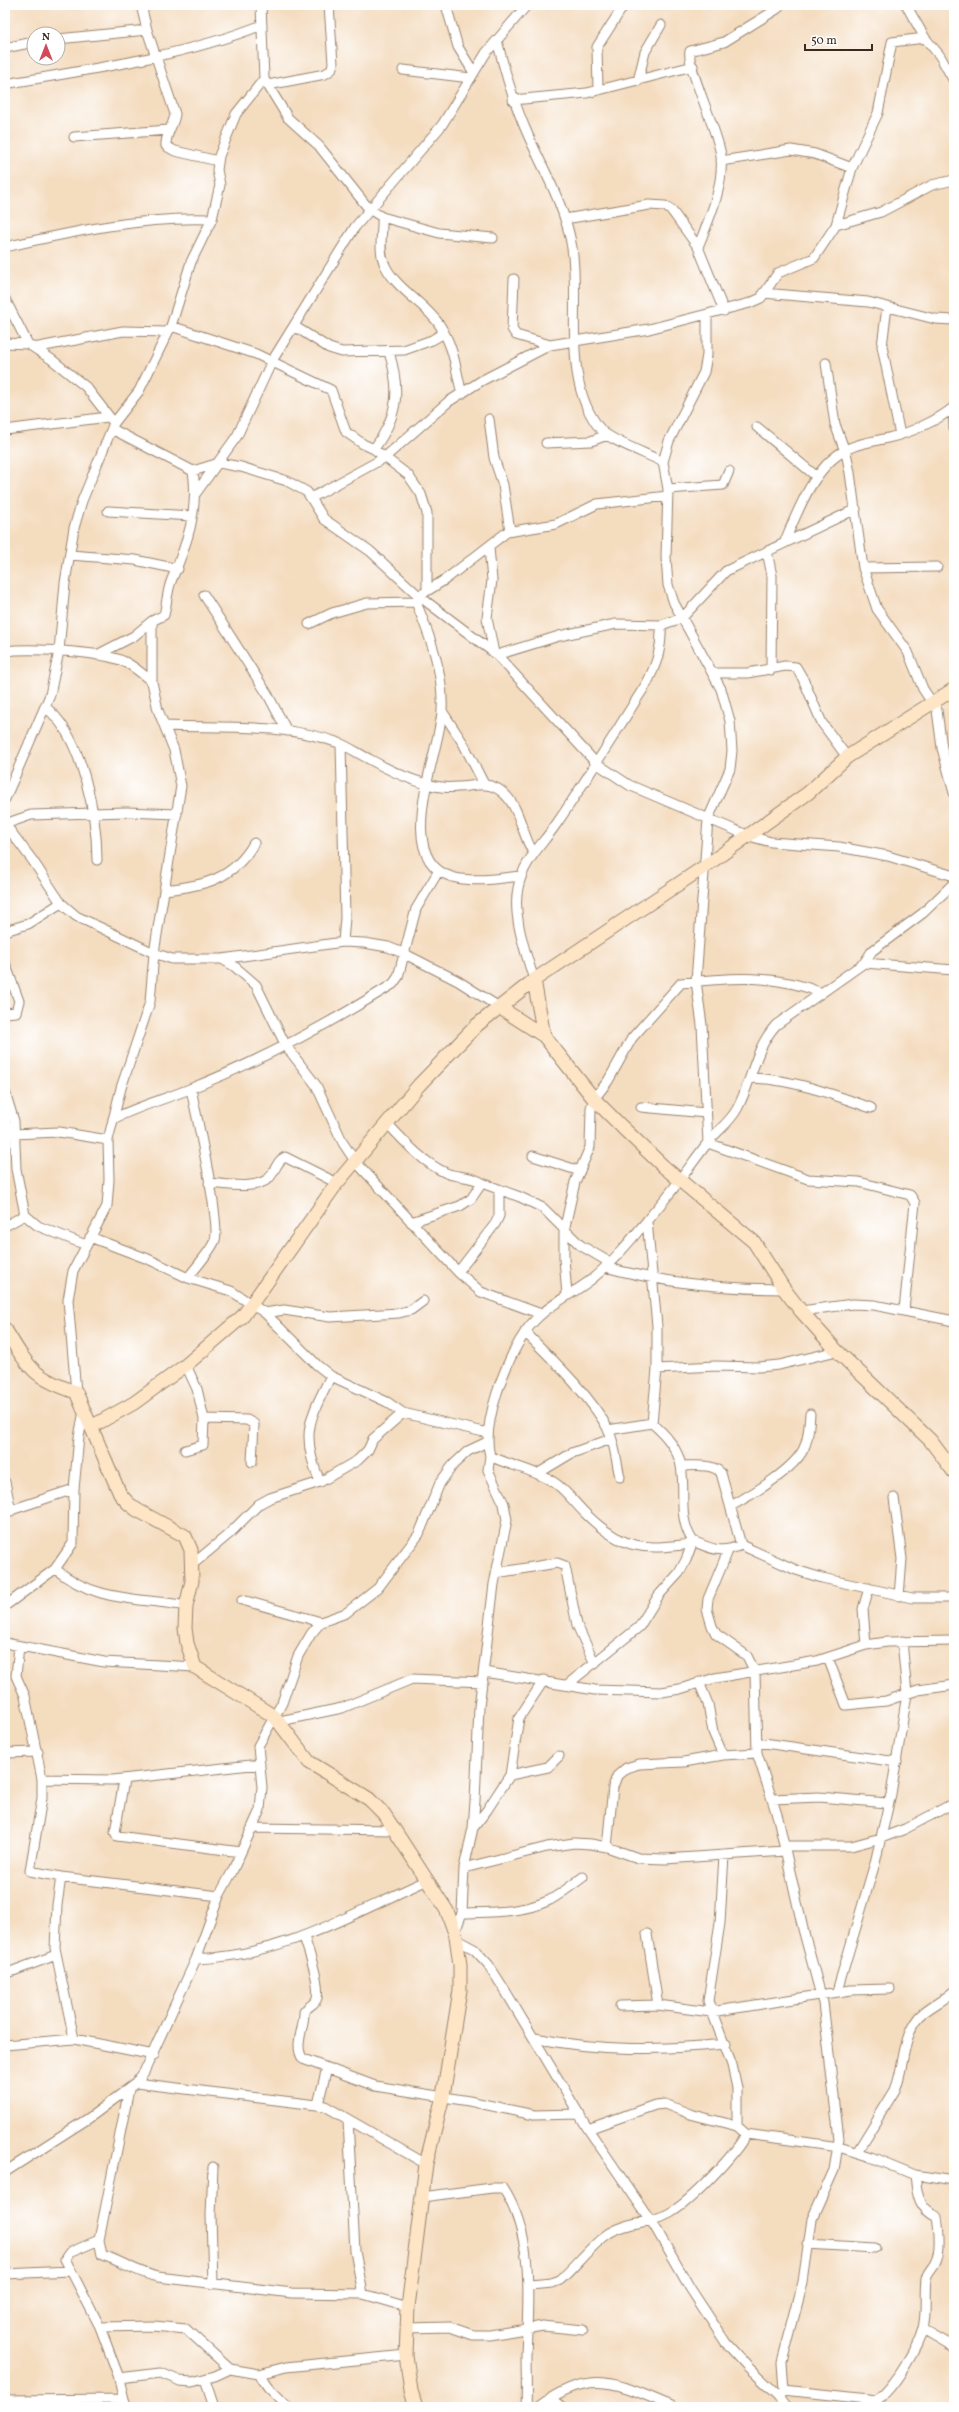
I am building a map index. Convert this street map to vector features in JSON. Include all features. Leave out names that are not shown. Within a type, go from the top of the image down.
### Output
[{"type":"street","points":[[141,5],[147,30],[175,114],[174,121],[166,137],[168,148],[218,161]]},
{"type":"street","points":[[261,5],[266,82],[288,118],[319,146],[369,209],[382,217],[439,233],[493,238]]},
{"type":"street","points":[[5,799],[50,695],[59,651],[65,583],[74,528],[82,501],[112,423],[139,392],[169,329],[191,262],[212,219],[220,185],[218,161],[236,114],[266,82],[324,74],[331,70],[333,64],[329,5]]},
{"type":"street","points":[[446,5],[458,48],[472,76]]},
{"type":"street","points":[[196,493],[219,464],[237,436],[272,361],[333,260],[369,209],[442,125],[486,52],[527,5]]},
{"type":"street","points":[[598,90],[597,47],[624,5]]},
{"type":"street","points":[[698,247],[710,216],[721,175],[721,161],[719,146],[693,66],[690,51],[724,42],[777,9],[780,5]]},
{"type":"street","points":[[906,5],[925,38],[940,56],[954,81]]},
{"type":"street","points":[[5,84],[156,55],[239,34],[262,25]]},
{"type":"street","points":[[638,81],[645,52],[661,25]]},
{"type":"street","points":[[66,38],[147,30]]},
{"type":"street","points":[[311,498],[384,458],[448,402],[481,381],[550,345],[573,340],[649,329],[724,311],[761,298],[778,273],[814,258],[836,225],[852,168],[878,113],[892,42],[925,38]]},
{"type":"street","points":[[497,40],[513,100],[565,219],[572,246],[575,271],[573,340],[580,382],[586,401],[601,431],[663,462]]},
{"type":"street","points":[[5,48],[26,44]]},
{"type":"street","points":[[513,100],[598,90],[693,66]]},
{"type":"street","points":[[403,70],[472,76]]},
{"type":"street","points":[[74,137],[169,130]]},
{"type":"street","points":[[721,161],[791,150],[815,154],[852,168]]},
{"type":"street","points":[[836,225],[881,212],[932,185],[954,180]]},
{"type":"street","points":[[565,219],[658,204],[672,211],[698,247],[724,311]]},
{"type":"street","points":[[382,217],[381,252],[384,264],[392,276],[438,323],[455,357],[462,394]]},
{"type":"street","points":[[5,247],[75,231],[150,222],[212,219]]},
{"type":"street","points":[[514,279],[512,329],[516,336],[550,345]]},
{"type":"street","points":[[764,293],[868,302],[935,319],[954,320]]},
{"type":"street","points":[[5,299],[31,346],[86,387],[112,423],[193,471],[219,464],[241,467],[287,481],[307,492],[324,519],[370,551],[417,599],[496,654],[596,763],[629,785],[677,807],[748,836],[771,842],[839,847],[888,856],[954,876]]},
{"type":"street","points":[[887,307],[882,346],[900,435]]},
{"type":"street","points":[[707,315],[707,355],[704,372],[669,441],[663,462],[668,493],[666,557],[668,584],[682,618],[721,689],[730,720],[732,751],[730,769],[708,819],[696,981],[702,1025],[708,1143]]},
{"type":"street","points":[[294,326],[329,348],[342,352],[389,352],[417,346],[444,333]]},
{"type":"street","points":[[5,343],[31,346],[123,331],[169,329],[272,361],[298,376],[331,390],[346,432],[374,449],[408,475],[424,502],[427,513],[427,590]]},
{"type":"street","points":[[374,449],[390,423],[396,406],[396,380],[389,352]]},
{"type":"street","points":[[826,363],[835,424],[845,450],[856,509],[863,568],[877,609],[908,652],[923,689],[937,710],[942,748],[954,793]]},
{"type":"street","points":[[785,542],[817,477],[845,450],[900,435],[953,408],[954,428]]},
{"type":"street","points":[[489,419],[494,458],[503,485],[510,531]]},
{"type":"street","points":[[5,430],[112,423]]},
{"type":"street","points":[[757,427],[817,477]]},
{"type":"street","points":[[546,443],[591,441],[607,435]]},
{"type":"street","points":[[97,655],[134,636],[152,621],[164,616],[172,580],[178,569],[192,516],[196,493],[193,471]]},
{"type":"street","points":[[308,624],[332,613],[366,603],[417,599],[427,590],[446,579],[488,548],[501,536],[510,531],[556,524],[596,504],[724,485],[729,471]]},
{"type":"street","points":[[496,654],[559,636],[616,624],[661,625],[682,618],[726,571],[856,509]]},
{"type":"street","points":[[108,511],[192,516]]},
{"type":"street","points":[[488,548],[492,580],[487,618],[496,654]]},
{"type":"street","points":[[767,551],[772,576],[771,670]]},
{"type":"street","points":[[70,555],[135,560],[178,569]]},
{"type":"street","points":[[863,568],[937,567]]},
{"type":"street","points":[[204,595],[268,695],[287,730]]},
{"type":"street","points":[[417,599],[437,662],[442,711],[420,822],[426,854],[438,872],[466,880],[521,876]]},
{"type":"street","points":[[152,621],[152,682],[174,750],[181,786],[154,953],[150,1002],[113,1119],[108,1140],[109,1180],[107,1206],[73,1271],[69,1287],[68,1300],[76,1392],[120,1494],[137,1510],[175,1529],[185,1536],[191,1550],[193,1564],[186,1606],[187,1643],[195,1668]]},
{"type":"street","points":[[544,1036],[534,980],[518,914],[518,889],[521,876],[533,852],[554,827],[653,671],[659,659],[662,643],[661,625]]},
{"type":"street","points":[[5,651],[59,651],[97,655],[124,661],[152,682]]},
{"type":"street","points":[[712,673],[771,670],[785,666],[798,669],[822,723],[847,758]]},
{"type":"street","points":[[91,1427],[134,1402],[186,1365],[252,1306],[337,1183],[418,1085],[477,1025],[534,980],[704,867],[808,793],[847,758],[932,701],[954,689]]},
{"type":"street","points":[[45,707],[56,715],[66,732],[85,778],[95,813],[97,860]]},
{"type":"street","points":[[442,711],[463,743],[484,784]]},
{"type":"street","points":[[165,726],[287,730],[309,734],[341,744],[406,778],[428,784],[458,787],[484,784],[499,790],[507,796],[520,821],[527,843],[533,852]]},
{"type":"street","points":[[341,744],[345,918],[343,942]]},
{"type":"street","points":[[177,814],[95,813],[31,815],[5,824],[33,861],[61,903],[76,916],[94,926],[154,953],[172,959],[222,959],[343,942],[364,943],[388,947],[458,981],[544,1036],[594,1099],[680,1180],[754,1242],[784,1289],[801,1310],[837,1351],[930,1440],[954,1472]]},
{"type":"street","points":[[164,890],[196,886],[222,876],[243,861],[254,844]]},
{"type":"street","points":[[113,1119],[140,1106],[191,1089],[286,1046],[392,984],[398,977],[403,953],[416,909],[438,872]]},
{"type":"street","points":[[456,1936],[462,1913],[464,1868],[472,1828],[479,1707],[496,1573],[507,1520],[504,1504],[488,1470],[490,1456],[488,1437],[503,1375],[525,1332],[541,1314],[592,1279],[607,1264],[647,1221],[708,1143],[737,1110],[766,1036],[776,1025],[864,963],[872,951],[923,913],[954,883]]},
{"type":"street","points":[[5,931],[28,924],[61,903]]},
{"type":"street","points":[[222,959],[234,966],[256,985],[286,1046],[316,1085],[343,1143],[355,1161],[458,1272],[481,1292],[541,1314]]},
{"type":"street","points":[[5,963],[19,1001],[16,1012],[5,1013]]},
{"type":"street","points":[[864,963],[954,970]]},
{"type":"street","points":[[567,1295],[564,1258],[564,1231],[571,1195],[590,1147],[591,1108],[594,1099],[608,1081],[632,1038],[681,983],[717,979],[789,981],[822,993]]},
{"type":"street","points":[[750,1078],[771,1078],[801,1084],[871,1108]]},
{"type":"street","points":[[188,1278],[215,1240],[214,1210],[191,1089]]},
{"type":"street","points":[[5,1092],[12,1110],[13,1134],[20,1195],[25,1214],[38,1226],[148,1259],[188,1278],[231,1291],[265,1313],[317,1366],[331,1376],[387,1402],[403,1413],[488,1437]]},
{"type":"street","points":[[640,1107],[706,1113]]},
{"type":"street","points":[[386,1122],[417,1154],[443,1172],[475,1178],[482,1183],[520,1197],[542,1208],[580,1245],[607,1264],[652,1278],[722,1288],[784,1289]]},
{"type":"street","points":[[13,1134],[59,1132],[108,1140]]},
{"type":"street","points":[[708,1143],[808,1179],[860,1182],[910,1195],[915,1203],[904,1310]]},
{"type":"street","points":[[533,1156],[580,1171]]},
{"type":"street","points":[[209,1182],[254,1184],[268,1179],[281,1159],[285,1157],[337,1183]]},
{"type":"street","points":[[411,1222],[460,1206],[471,1199],[482,1183]]},
{"type":"street","points":[[458,1272],[495,1224],[499,1216],[499,1190]]},
{"type":"street","points":[[5,1226],[25,1214]]},
{"type":"street","points":[[568,1684],[595,1664],[639,1626],[659,1595],[678,1573],[686,1560],[691,1543],[684,1522],[681,1466],[672,1446],[652,1423],[657,1369],[657,1326],[647,1221]]},
{"type":"street","points":[[265,1313],[284,1310],[330,1317],[399,1313],[411,1310],[423,1301]]},
{"type":"street","points":[[801,1310],[853,1304],[874,1305],[954,1321]]},
{"type":"street","points":[[5,1329],[24,1361],[38,1376],[76,1392]]},
{"type":"street","points":[[525,1332],[551,1357],[579,1389],[608,1430],[612,1439],[620,1476]]},
{"type":"street","points":[[657,1369],[766,1366],[811,1358],[837,1351]]},
{"type":"street","points":[[184,1450],[203,1445],[204,1419],[197,1389],[186,1365]]},
{"type":"street","points":[[320,1482],[308,1450],[308,1430],[312,1416],[331,1376]]},
{"type":"street","points":[[5,1606],[55,1569],[73,1543],[74,1489],[79,1437],[84,1412]]},
{"type":"street","points":[[193,1564],[229,1534],[259,1504],[270,1498],[320,1482],[365,1455],[373,1439],[403,1413]]},
{"type":"street","points":[[731,1506],[763,1487],[798,1458],[807,1440],[810,1414]]},
{"type":"street","points":[[204,1419],[251,1421],[255,1428],[252,1462]]},
{"type":"street","points":[[608,1430],[652,1423]]},
{"type":"street","points":[[5,2172],[89,2118],[133,2086],[154,2055],[171,2009],[196,1959],[219,1896],[260,1810],[262,1797],[258,1746],[260,1739],[277,1719],[298,1656],[311,1634],[321,1622],[346,1613],[378,1588],[419,1534],[440,1483],[453,1465],[468,1451],[488,1437]]},
{"type":"street","points":[[537,1474],[572,1452],[612,1439]]},
{"type":"street","points":[[490,1456],[537,1474],[556,1484],[602,1528],[634,1546],[650,1549],[691,1543],[728,1551],[741,1545],[796,1570],[822,1578],[899,1596],[924,1599],[954,1598]]},
{"type":"street","points":[[681,1466],[718,1468],[721,1473],[731,1506],[741,1545]]},
{"type":"street","points":[[5,1482],[8,1511],[74,1489]]},
{"type":"street","points":[[894,1498],[902,1559],[899,1596]]},
{"type":"street","points":[[728,1551],[708,1599],[707,1609],[716,1634],[747,1656],[755,1672],[757,1753],[772,1799],[821,1994],[827,2029],[839,2148],[834,2170],[812,2219],[807,2244],[804,2282],[782,2363],[782,2393],[787,2407]]},
{"type":"street","points":[[496,1573],[557,1563],[565,1566],[577,1625],[595,1664]]},
{"type":"street","points":[[55,1569],[72,1582],[93,1592],[186,1606]]},
{"type":"street","points":[[866,1645],[863,1609],[869,1588]]},
{"type":"street","points":[[242,1600],[321,1622]]},
{"type":"street","points":[[484,1672],[544,1680],[595,1690],[662,1692],[680,1690],[699,1682],[828,1658],[866,1645],[902,1641],[954,1641]]},
{"type":"street","points":[[837,1992],[881,1838],[897,1762],[907,1694],[902,1641]]},
{"type":"street","points":[[5,1643],[104,1662],[195,1668],[277,1719],[309,1762],[369,1799],[384,1814],[428,1880],[446,1911],[456,1936],[460,1965],[460,1990],[443,2096],[426,2164],[408,2307],[406,2355],[411,2391],[416,2407]]},
{"type":"street","points":[[19,1646],[16,1676],[25,1696],[38,1752],[42,1778],[42,1798],[29,1868],[32,1873],[219,1896]]},
{"type":"street","points":[[828,1658],[846,1705],[886,1701],[918,1690],[954,1685]]},
{"type":"street","points":[[277,1719],[342,1708],[412,1679],[483,1682]]},
{"type":"street","points":[[472,1828],[487,1810],[510,1775],[519,1718],[544,1680]]},
{"type":"street","points":[[699,1682],[708,1704],[713,1732],[723,1755]]},
{"type":"street","points":[[757,1742],[897,1762]]},
{"type":"street","points":[[5,1753],[38,1752]]},
{"type":"street","points":[[607,1847],[613,1786],[617,1776],[626,1768],[639,1764],[684,1762],[723,1755],[757,1753]]},
{"type":"street","points":[[510,1775],[548,1767],[560,1756]]},
{"type":"street","points":[[42,1778],[124,1780],[260,1764]]},
{"type":"street","points":[[124,1780],[115,1832],[117,1836],[140,1841],[240,1852]]},
{"type":"street","points":[[772,1799],[819,1797],[888,1803]]},
{"type":"street","points":[[464,1868],[547,1847],[580,1843],[607,1847],[638,1858],[665,1859],[724,1856],[784,1849],[851,1846],[881,1838],[905,1829],[954,1803]]},
{"type":"street","points":[[252,1828],[395,1830]]},
{"type":"street","points":[[724,1856],[720,1923],[708,2002],[726,2044],[736,2088],[737,2126]]},
{"type":"street","points":[[61,1877],[57,1906],[56,1955],[65,1989],[74,2039]]},
{"type":"street","points":[[462,1913],[507,1912],[533,1906],[550,1900],[582,1877]]},
{"type":"street","points":[[196,1959],[223,1958],[261,1951],[304,1937],[428,1880]]},
{"type":"street","points":[[647,1934],[658,2005]]},
{"type":"street","points":[[456,1936],[474,1949],[488,1964],[535,2038],[588,2129],[650,2219],[690,2288],[726,2343],[748,2368],[782,2393],[877,2400],[906,2363],[923,2329],[926,2280],[937,2256],[937,2217],[924,2209],[918,2199],[915,2175]]},
{"type":"street","points":[[304,1937],[313,1964],[317,1996],[315,2002],[304,2012],[303,2028],[299,2041],[300,2054],[303,2059],[375,2086],[443,2096],[534,2116],[580,2114]]},
{"type":"street","points":[[5,1974],[56,1955]]},
{"type":"street","points":[[620,2006],[658,2005],[711,2012],[821,1994],[890,1989]]},
{"type":"street","points":[[857,2152],[899,2081],[904,2045],[911,2029],[921,2016],[954,1991]]},
{"type":"street","points":[[535,2038],[576,2047],[621,2050],[726,2044]]},
{"type":"street","points":[[5,2045],[74,2039],[154,2055]]},
{"type":"street","points":[[318,2104],[327,2068]]},
{"type":"street","points":[[133,2086],[318,2104],[325,2106],[426,2164]]},
{"type":"street","points":[[133,2086],[99,2240],[102,2255],[120,2261],[145,2274],[212,2284],[292,2293],[363,2294],[408,2307]]},
{"type":"street","points":[[588,2129],[660,2104],[690,2114],[737,2126],[746,2134],[857,2152],[915,2175],[954,2181]]},
{"type":"street","points":[[348,2120],[355,2251],[363,2294]]},
{"type":"street","points":[[530,2285],[552,2283],[560,2280],[609,2233],[622,2226],[670,2213],[687,2200],[738,2148],[746,2134]]},
{"type":"street","points":[[212,2284],[211,2215],[213,2166]]},
{"type":"street","points":[[422,2197],[492,2188],[503,2188],[510,2199],[520,2229],[530,2285],[527,2329],[526,2407]]},
{"type":"street","points":[[5,2400],[125,2403],[100,2327],[66,2264],[65,2256],[99,2240]]},
{"type":"street","points":[[807,2244],[875,2248]]},
{"type":"street","points":[[5,2274],[70,2271]]},
{"type":"street","points":[[100,2327],[154,2326],[186,2329],[230,2369],[259,2374],[286,2367],[406,2355]]},
{"type":"street","points":[[406,2328],[450,2327],[473,2335],[490,2335],[548,2326],[583,2330]]},
{"type":"street","points":[[923,2329],[954,2347]]},
{"type":"street","points":[[118,2378],[161,2373],[186,2382],[205,2380],[230,2369]]},
{"type":"street","points":[[259,2374],[268,2387],[288,2407]]},
{"type":"street","points":[[205,2380],[214,2407]]},
{"type":"street","points":[[538,2407],[550,2398],[573,2386],[594,2383],[614,2383],[636,2390],[674,2407]]},
{"type":"street","points":[[550,2398],[562,2407]]}]
